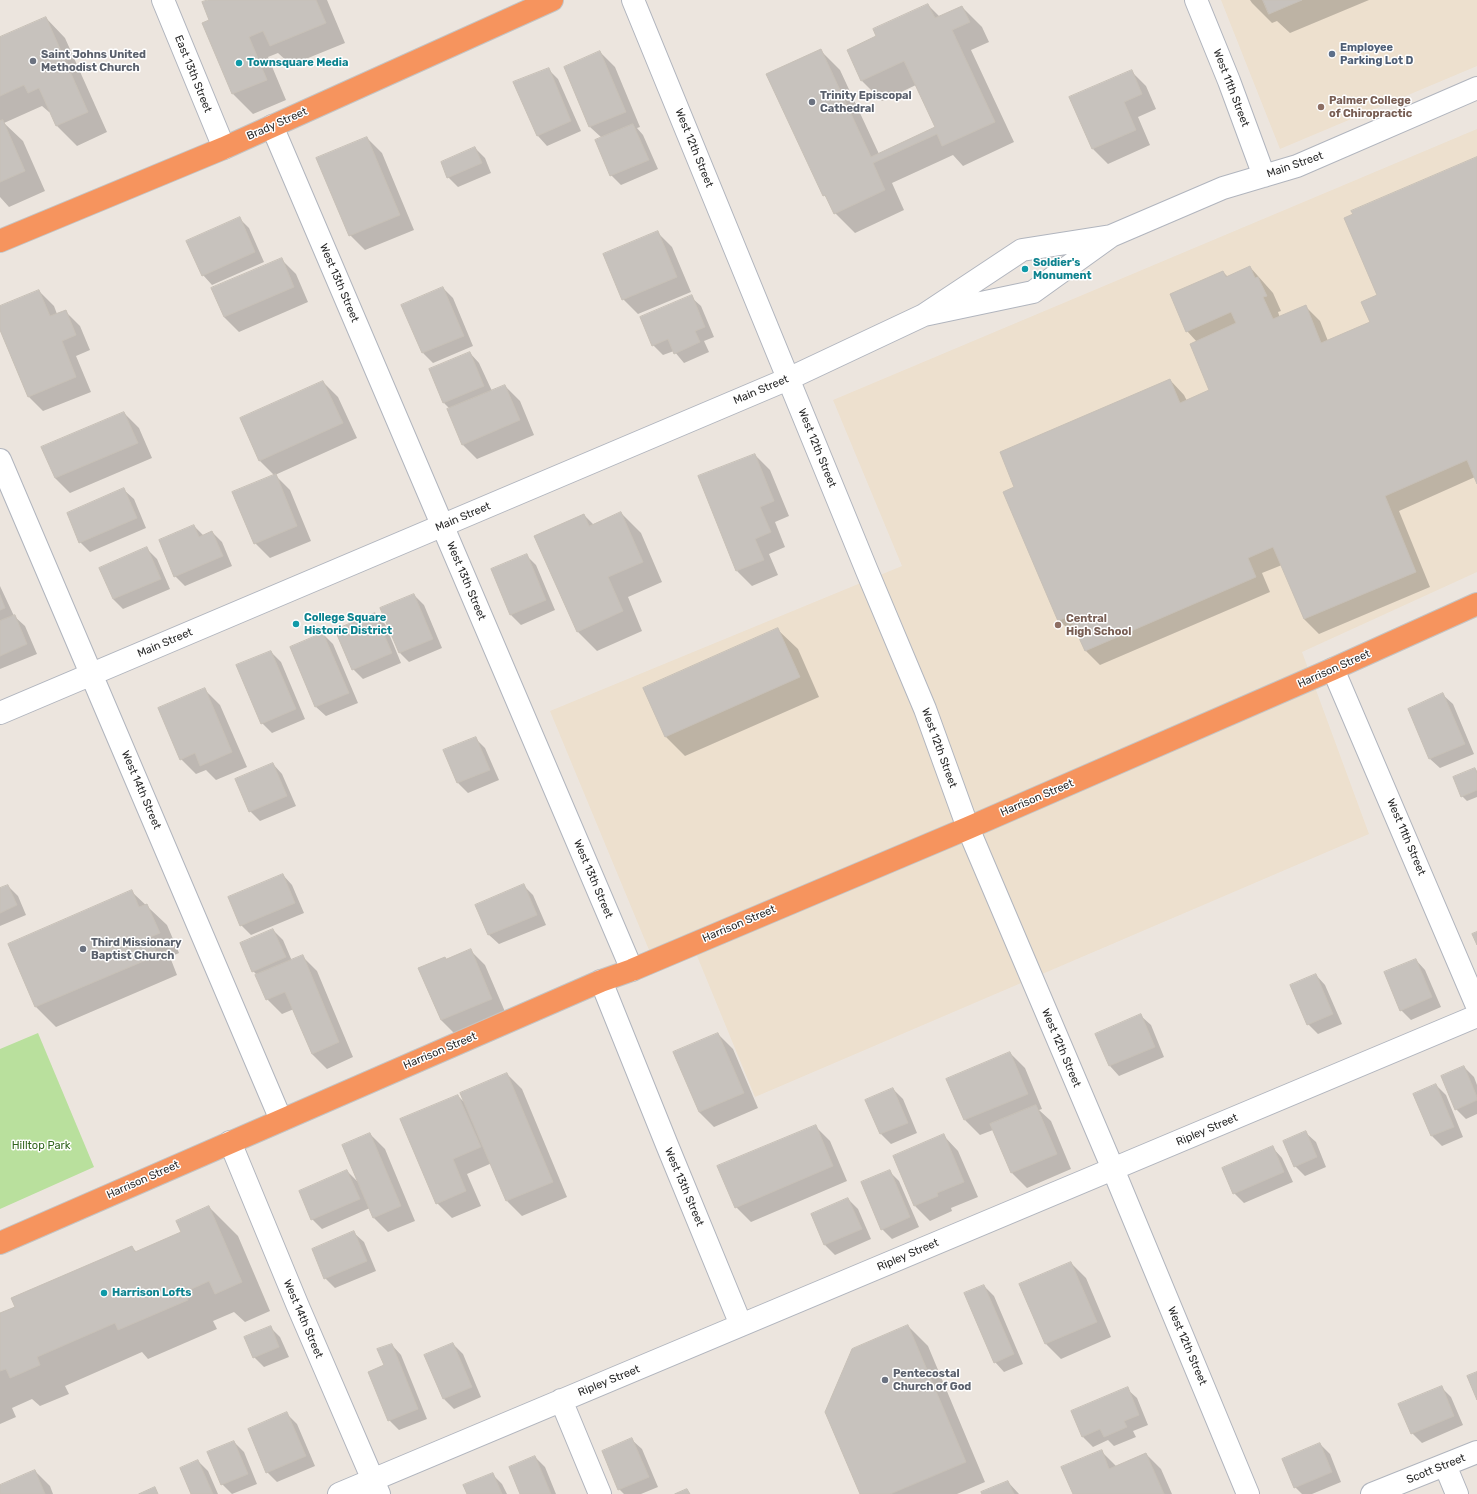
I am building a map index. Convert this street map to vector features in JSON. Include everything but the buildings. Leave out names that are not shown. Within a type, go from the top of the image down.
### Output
[{"type":"highway","name":"Brady Street","points":[[0,241],[224,148],[552,0]]},
{"type":"highway","name":"Harrison Street","points":[[0,1243],[601,981],[632,970],[968,828],[1333,669],[1477,604]]},
{"type":"street","name":"East 13th Street","points":[[162,0],[224,148]]},
{"type":"street","name":"West 12th Street","points":[[633,0],[788,379],[926,709],[968,828],[1113,1169],[1248,1494]]},
{"type":"street","name":"West 11th Street","points":[[1196,0],[1229,81],[1264,176]]},
{"type":"street","name":"Main Street","points":[[924,315],[1033,292],[1111,236],[1222,188],[1297,166],[1477,88]]},
{"type":"street","name":"West 13th Street","points":[[272,126],[632,970]]},
{"type":"street","name":"Main Street","points":[[0,713],[788,379],[924,315],[1022,250],[1111,236]]},
{"type":"street","name":"West 14th Street","points":[[0,460],[281,1120]]},
{"type":"street","name":"West 11th Street","points":[[1333,669],[1477,1006]]},
{"type":"street","name":"West 13th Street","points":[[601,981],[741,1325]]},
{"type":"street","name":"Ripley Street","points":[[339,1494],[376,1487],[560,1400],[1477,1016]]},
{"type":"street","name":"West 14th Street","points":[[230,1142],[297,1304],[376,1487]]},
{"type":"street","points":[[560,1400],[600,1494]]},
{"type":"street","name":"Scott Street","points":[[1372,1494],[1477,1452]]},
{"type":"street","points":[[1445,1464],[1458,1494]]},
{"type":"shaded area","name":"Palmer College of Chiropractic","points":[[1221,0],[1477,0],[1477,66],[1280,149]]},
{"type":"shaded area","name":"Central High School","points":[[1477,129],[1477,572],[1302,652],[1369,834],[755,1097],[688,934],[649,950],[550,711],[902,566],[833,400]]},
{"type":"green space","name":"Hilltop Park","points":[[38,1033],[94,1167],[0,1209],[0,1049]]},
{"type":"place","name":"Employee Parking Lot D","points":[[1332,54]]},
{"type":"place","name":"Saint Johns United Methodist Church","points":[[33,61]]},
{"type":"place","name":"Townsquare Media","points":[[239,63]]},
{"type":"place","name":"Trinity Episcopal Cathedral","points":[[812,102]]},
{"type":"place","name":"Palmer College of Chiropractic","points":[[1321,107]]},
{"type":"place","name":"Soldier's Monument","points":[[1025,269]]},
{"type":"place","name":"College Square Historic District","points":[[296,624]]},
{"type":"place","name":"Central High School","points":[[1058,625]]},
{"type":"place","name":"Third Missionary Baptist Church","points":[[83,949]]},
{"type":"place","name":"Harrison Lofts","points":[[104,1293]]},
{"type":"place","name":"Pentecostal Church of God","points":[[885,1380]]}]
